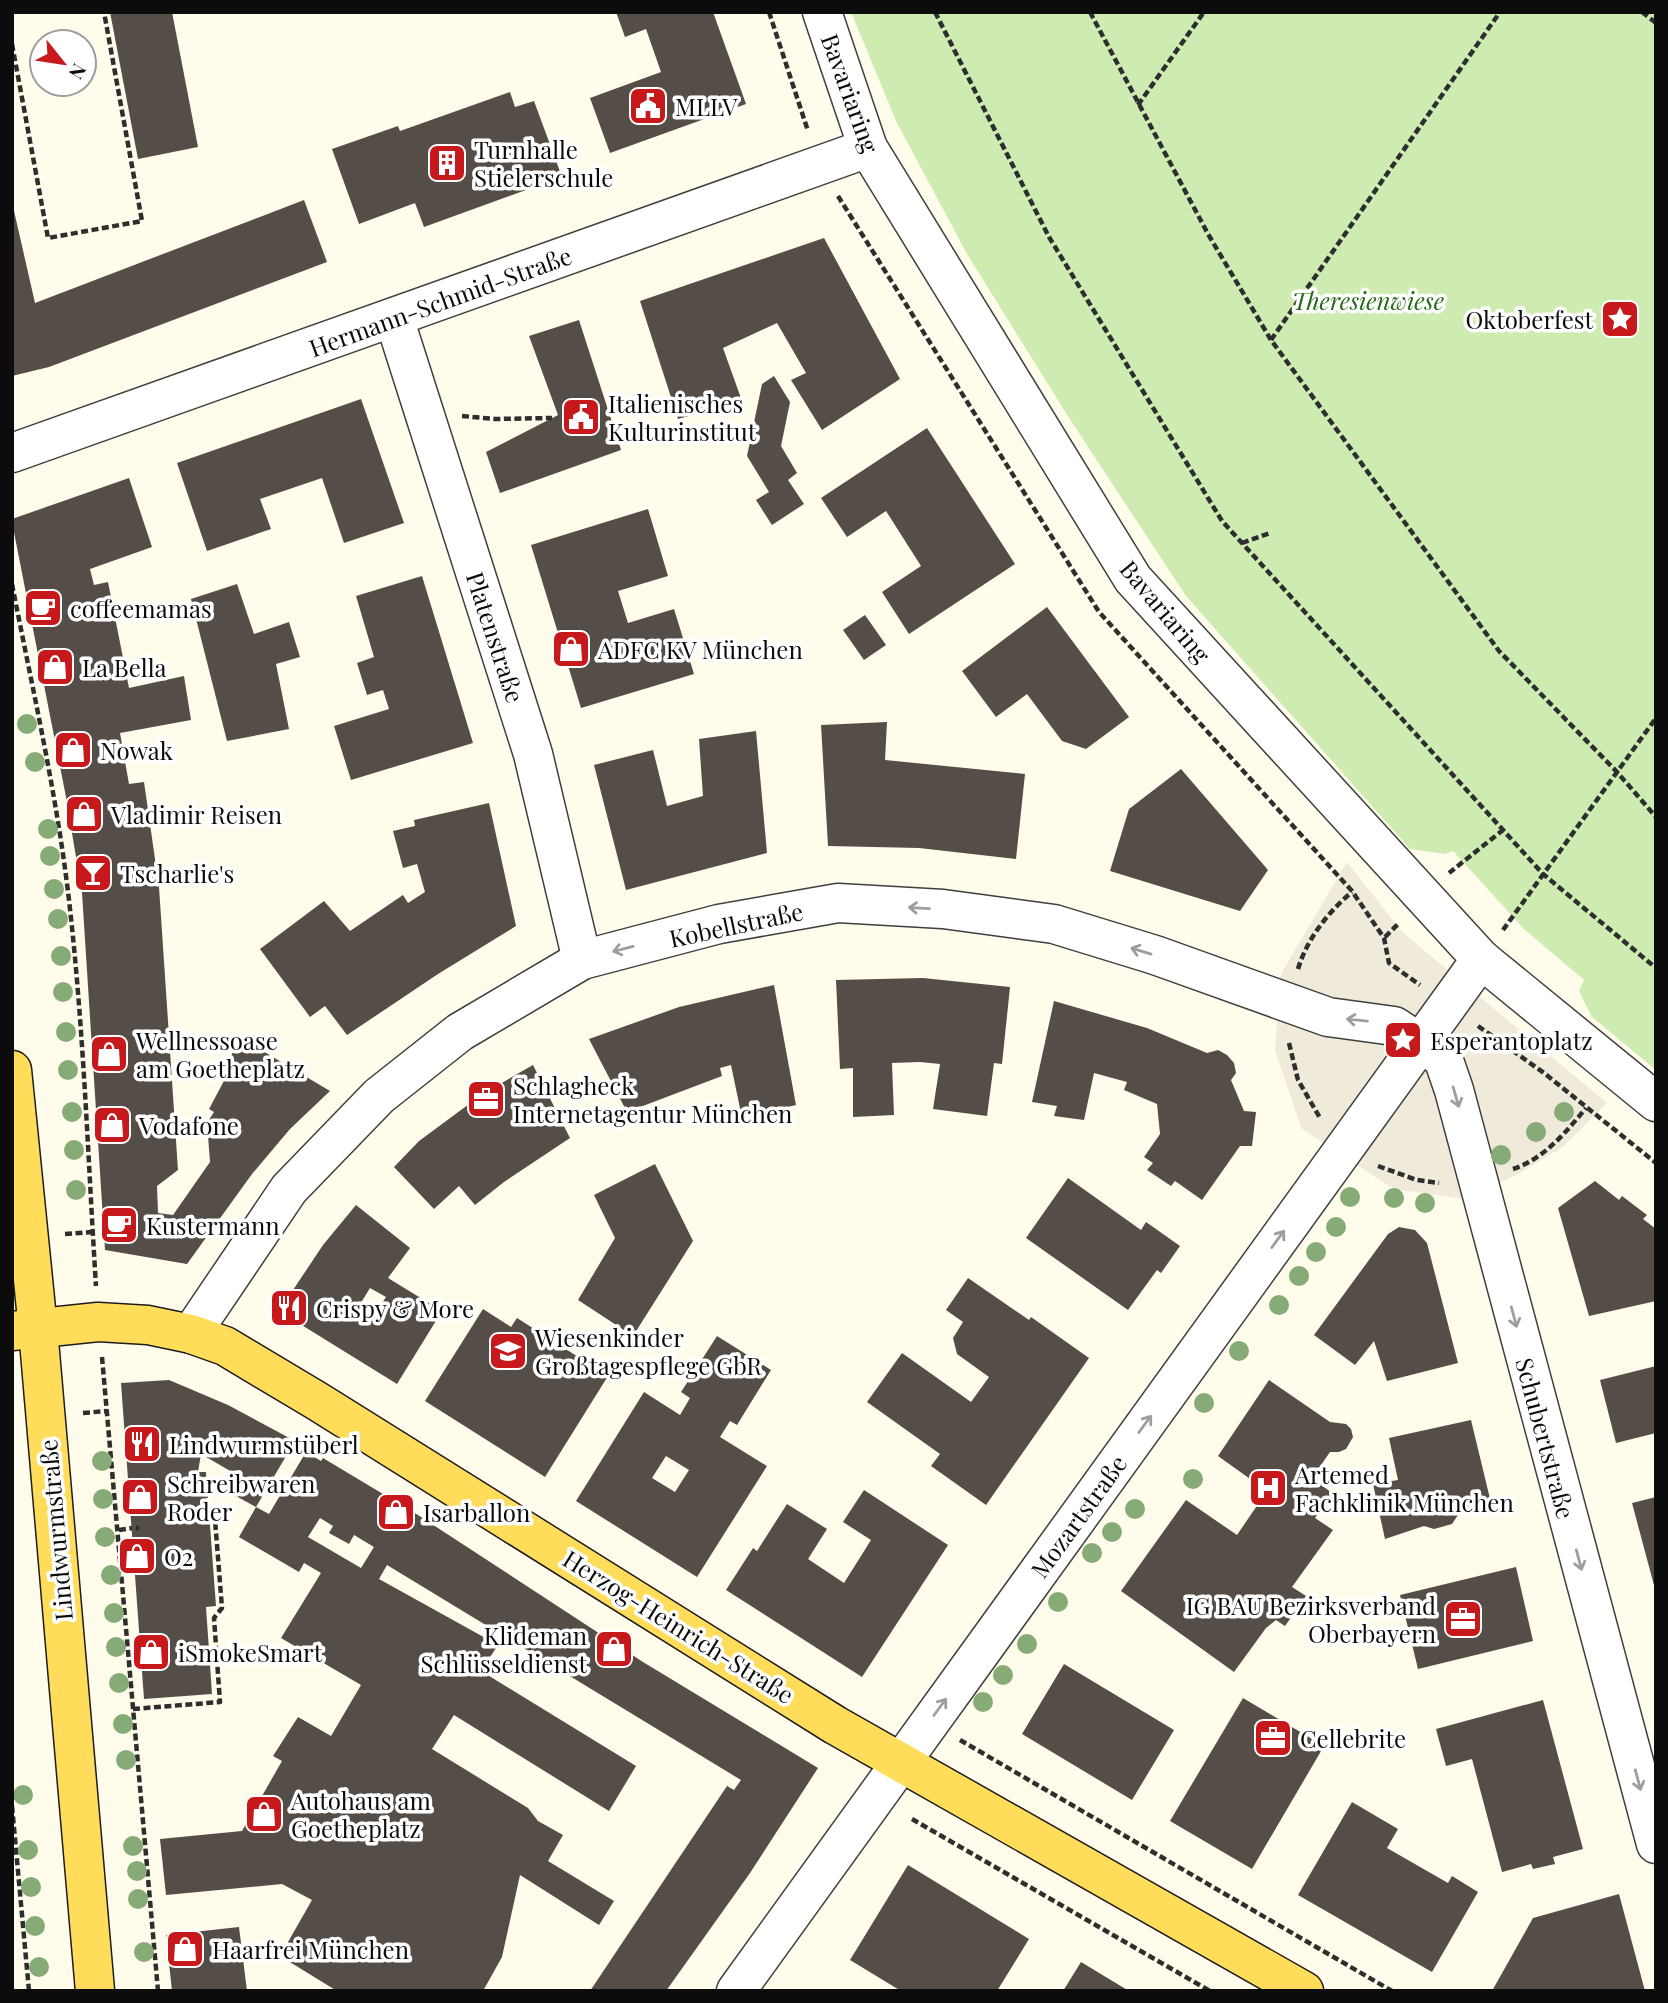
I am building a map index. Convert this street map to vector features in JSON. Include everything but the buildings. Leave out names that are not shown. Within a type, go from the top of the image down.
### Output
[{"type":"main road","name":"Lindwurmstraße","points":[[12,1070],[25,1330],[95,1991]]},
{"type":"main road","name":"Herzog-Heinrich-Straße","points":[[25,1330],[98,1322],[148,1325],[191,1334],[225,1346],[835,1726],[1304,1991]]},
{"type":"street","name":"Bavariaring","points":[[821,12],[868,148],[1133,579],[1482,959],[1656,1102]]},
{"type":"street","name":"Hermann-Schmid-Straße","points":[[12,453],[868,148]]},
{"type":"street","name":"Platenstraße","points":[[394,317],[533,754],[582,960]]},
{"type":"street","name":"Kobellstraße","points":[[191,1334],[289,1189],[379,1096],[460,1032],[582,960],[719,924],[838,903],[943,909],[1054,924],[1155,955],[1328,1017],[1394,1026],[1421,1042]]},
{"type":"street","points":[[1421,1042],[1482,959]]},
{"type":"street","name":"Mozartstraße","points":[[736,1991],[1421,1042]]},
{"type":"street","name":"Schubertstraße","points":[[1421,1042],[1443,1058],[1454,1090],[1656,1844]]},
{"type":"path","points":[[12,44],[48,238],[142,221],[104,12]]},
{"type":"path","points":[[935,12],[1049,237],[1222,521],[1543,874],[1656,968]]},
{"type":"path","points":[[1090,12],[1208,234],[1271,340],[1499,651],[1617,772],[1656,817]]},
{"type":"path","points":[[1138,105],[1204,12]]},
{"type":"path","points":[[1271,340],[1500,12]]},
{"type":"path","points":[[1642,12],[1656,23]]},
{"type":"path","points":[[424,409],[450,415],[495,419],[552,418]]},
{"type":"path","points":[[1242,543],[1270,533]]},
{"type":"path","points":[[1482,959],[1656,718]]},
{"type":"path","points":[[133,1709],[220,1702],[214,1618],[222,1608],[215,1507]]},
{"type":"path","points":[[119,1530],[136,1528]]},
{"type":"path","points":[[930,1722],[1392,1991]]},
{"type":"path","points":[[12,1806],[29,1991]]},
{"type":"path","points":[[912,1819],[1210,1991]]},
{"type":"green space","name":"Theresienwiese","points":[[851,12],[1656,12],[1656,1070],[1592,1017],[1579,991],[1584,980],[1524,929],[1453,851],[1445,854],[1410,849],[1186,596],[1071,421],[967,254],[897,123]]},
{"type":"shaded area","name":"Esperantoplatz","points":[[1347,862],[1402,932],[1607,1103],[1563,1147],[1516,1175],[1465,1199],[1394,1189],[1302,1129],[1275,1051],[1281,974]]},
{"type":"place","name":"MLLV","points":[[648,106]]},
{"type":"place","name":"Turnhalle Stielerschule","points":[[447,163]]},
{"type":"place","name":"Oktoberfest","points":[[1620,319]]},
{"type":"place","name":"Italienisches Kulturinstitut","points":[[581,417]]},
{"type":"place","name":"coffeemamas","points":[[43,608]]},
{"type":"place","name":"ADFC KV München","points":[[571,649]]},
{"type":"place","name":"La Bella","points":[[55,667]]},
{"type":"place","name":"Nowak","points":[[73,750]]},
{"type":"place","name":"Vladimir Reisen","points":[[84,814]]},
{"type":"place","name":"Tscharlie's","points":[[93,873]]},
{"type":"place","name":"Esperantoplatz","points":[[1403,1040]]},
{"type":"place","name":"Wellnessoase am Goetheplatz","points":[[109,1054]]},
{"type":"place","name":"Schlagheck Internetagentur München","points":[[486,1099]]},
{"type":"place","name":"Vodafone","points":[[112,1125]]},
{"type":"place","name":"Kustermann","points":[[119,1225]]},
{"type":"place","name":"Crispy & More","points":[[289,1308]]},
{"type":"place","name":"Wiesenkinder Großtagespflege GbR","points":[[508,1351]]},
{"type":"place","name":"Lindwurmstüberl","points":[[142,1444]]},
{"type":"place","name":"Artemed Fachklinik München","points":[[1268,1488]]},
{"type":"place","name":"Schreibwaren Roder","points":[[140,1497]]},
{"type":"place","name":"Isarballon","points":[[396,1512]]},
{"type":"place","name":"O2","points":[[137,1556]]},
{"type":"place","name":"IG BAU Bezirksverband Oberbayern","points":[[1463,1619]]},
{"type":"place","name":"Klideman Schlüsseldienst","points":[[614,1649]]},
{"type":"place","name":"iSmokeSmart","points":[[151,1652]]},
{"type":"place","name":"Cellebrite","points":[[1273,1738]]},
{"type":"place","name":"Autohaus am Goetheplatz","points":[[264,1814]]},
{"type":"place","name":"Haarfrei München","points":[[185,1949]]}]
